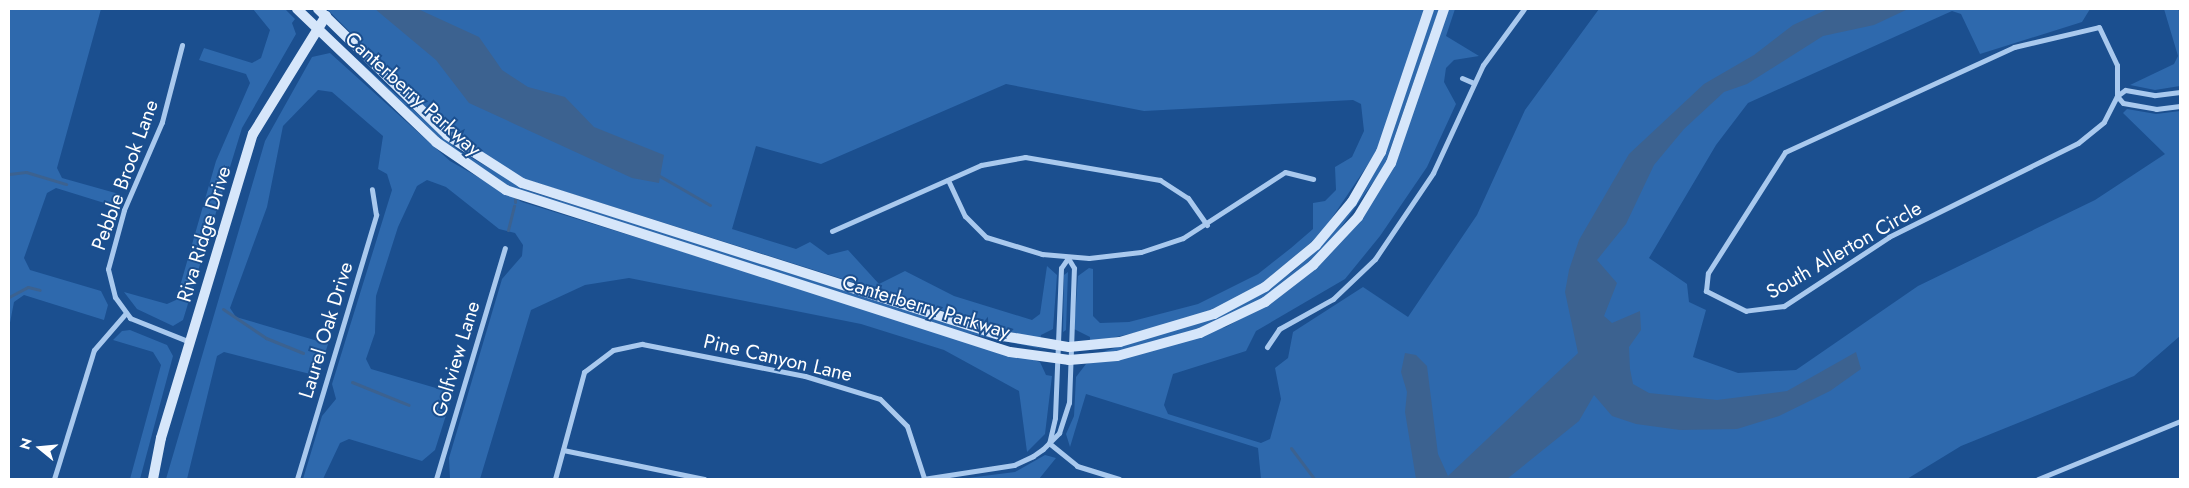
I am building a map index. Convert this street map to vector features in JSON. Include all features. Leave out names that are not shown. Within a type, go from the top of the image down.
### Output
[{"type":"street","name":"Canterberry Parkway","points":[[297,9],[446,151],[522,198],[1010,352],[1057,360],[1117,356],[1200,333],[1265,302],[1313,265],[1358,217],[1391,163],[1444,9]]},
{"type":"street","name":"Canterberry Parkway","points":[[322,12],[447,135],[522,183],[986,331],[1070,347],[1120,342],[1214,314],[1273,281],[1316,245],[1352,202],[1381,152],[1430,9]]},
{"type":"street","points":[[1267,347],[1283,326],[1329,302],[1366,270],[1433,173],[1474,83],[1524,9]]},
{"type":"street","name":"Riva Ridge Drive","points":[[153,479],[190,342],[254,134],[316,29],[322,12]]},
{"type":"street","name":"South Allerton Circle","points":[[2092,26],[2102,30],[2115,60],[2117,96],[2104,122],[2078,143],[1889,237],[1784,306],[1746,311],[1706,291],[1708,273],[1752,198],[1776,161],[1794,146],[2009,49],[2092,26]]},
{"type":"street","name":"Pebble Brook Lane","points":[[182,44],[156,141],[127,201],[109,256],[111,286],[126,312],[145,327],[190,342]]},
{"type":"street","points":[[1462,78],[1474,83]]},
{"type":"street","points":[[2180,92],[2154,95],[2126,90],[2117,96],[2122,103],[2142,108],[2180,106]]},
{"type":"street","points":[[832,231],[948,180],[1004,159],[1047,158],[1166,182],[1188,198],[1207,225]]},
{"type":"street","points":[[948,180],[965,216],[986,236],[1068,258],[1148,250],[1207,225],[1276,176],[1294,171],[1313,179]]},
{"type":"street","name":"Laurel Oak Drive","points":[[297,479],[376,215],[372,189]]},
{"type":"street","name":"Golfview Lane","points":[[436,479],[505,248]]},
{"type":"street","points":[[923,479],[1014,465],[1049,443],[1062,429],[1068,409],[1074,268],[1068,258]]},
{"type":"street","points":[[1049,443],[1055,418],[1061,268],[1068,258]]},
{"type":"street","points":[[54,479],[94,350],[126,312]]},
{"type":"street","name":"Pine Canyon Lane","points":[[563,450],[576,389],[584,372],[613,350],[642,344],[868,394],[892,407],[903,420],[923,479]]},
{"type":"street","points":[[2038,479],[2180,421]]},
{"type":"street","points":[[1049,443],[1077,466],[1119,479]]},
{"type":"street","points":[[555,479],[563,450],[687,478],[704,479]]},
{"type":"shaded area","points":[[9,9],[101,9],[57,168],[62,178],[119,194],[114,206],[56,188],[47,193],[24,258],[30,270],[101,291],[108,305],[104,320],[24,295],[14,302],[9,328]]},
{"type":"shaded area","points":[[253,9],[285,9],[295,19],[292,23],[296,34],[242,128],[183,320],[173,326],[137,309],[124,292],[167,304],[176,300],[216,161],[250,83],[246,74],[199,60],[204,48],[252,63],[261,58],[270,30]]},
{"type":"shaded area","points":[[327,9],[1425,9],[1377,151],[1321,234],[1260,285],[1223,305],[1177,323],[1090,343],[1090,337],[1074,329],[1078,276],[1089,268],[1093,269],[1093,316],[1100,323],[1129,322],[1198,304],[1258,274],[1313,229],[1313,203],[1325,201],[1336,190],[1335,167],[1352,157],[1364,131],[1361,104],[1353,100],[1144,111],[1006,84],[821,164],[756,146],[732,229],[796,249],[810,242],[828,255],[848,250],[879,284],[905,271],[954,296],[1032,320],[1040,314],[1047,266],[1057,275],[1053,329],[1041,335],[1040,341],[512,175],[459,141]]},
{"type":"shaded area","points":[[375,9],[418,9],[479,37],[502,70],[528,87],[565,97],[594,127],[664,155],[659,183],[632,178],[469,103],[436,60]]},
{"type":"shaded area","points":[[1434,9],[1439,9],[1384,167],[1327,247],[1269,295],[1204,328],[1117,352],[1096,354],[1226,312],[1292,272],[1317,250],[1364,192],[1382,158]]},
{"type":"shaded area","points":[[1447,9],[1455,9],[1446,36],[1479,56],[1454,60],[1446,68],[1444,82],[1456,104],[1427,167],[1380,236],[1345,279],[1256,331],[1246,351],[1173,374],[1164,405],[1168,414],[1261,443],[1270,439],[1281,399],[1275,368],[1288,358],[1293,332],[1363,287],[1408,317],[1477,215],[1525,110],[1599,9],[2090,9],[2082,22],[1980,54],[1961,14],[1952,11],[1748,103],[1716,145],[1649,258],[1687,284],[1689,302],[1706,310],[1693,357],[1738,373],[1796,370],[1918,286],[2095,200],[2165,154],[2123,113],[2127,109],[2156,114],[2180,111],[2180,336],[2134,376],[1961,446],[1907,479],[1261,479],[1258,448],[1086,394],[1070,447],[1066,434],[1074,416],[1076,377],[1086,364],[1226,327],[1278,298],[1345,238],[1397,160]]},
{"type":"shaded area","points":[[1828,9],[1908,9],[1874,25],[1823,36],[1747,84],[1724,92],[1684,129],[1654,165],[1626,224],[1597,260],[1617,283],[1604,316],[1612,323],[1640,311],[1641,330],[1629,347],[1630,369],[1633,384],[1649,393],[1717,400],[1787,391],[1856,352],[1861,369],[1830,391],[1779,416],[1737,429],[1680,430],[1636,424],[1612,416],[1594,395],[1579,421],[1507,479],[1416,479],[1405,412],[1407,392],[1401,372],[1405,353],[1416,355],[1427,366],[1438,454],[1448,476],[1578,353],[1565,292],[1569,270],[1579,240],[1629,154],[1704,84],[1754,55],[1793,25]]},
{"type":"shaded area","points":[[2164,9],[2178,9],[2180,13],[2180,86],[2155,90],[2130,85],[2174,64],[2178,56]]},
{"type":"shaded area","points":[[331,36],[458,150],[529,191],[1047,350],[957,331],[520,193],[447,148]]},
{"type":"shaded area","points":[[330,53],[450,161],[522,202],[1040,362],[1046,375],[1052,376],[1045,434],[1027,452],[1019,391],[944,350],[861,324],[629,278],[585,285],[531,310],[480,479],[450,479],[449,458],[502,279],[522,256],[523,245],[515,233],[499,229],[446,187],[427,180],[417,186],[398,227],[376,296],[375,333],[366,359],[371,369],[453,393],[435,450],[422,461],[349,439],[340,443],[323,479],[303,479],[322,416],[336,399],[332,384],[392,190],[387,174],[378,169],[383,136],[332,92],[318,90],[283,126],[267,207],[230,308],[236,317],[328,344],[318,376],[224,352],[217,356],[187,479],[166,479],[265,141],[312,57]]},
{"type":"shaded area","points":[[1068,272],[1066,330],[1063,332],[1064,275]]},
{"type":"shaded area","points":[[130,330],[167,345],[173,356],[140,479],[130,479],[161,365],[153,352],[113,340],[122,331]]},
{"type":"shaded area","points":[[1045,455],[1056,458],[1039,479],[960,479],[1015,472]]},
{"type":"waterway","points":[[9,174],[26,172],[66,184]]},
{"type":"waterway","points":[[658,175],[710,205]]},
{"type":"waterway","points":[[508,230],[514,206]]},
{"type":"waterway","points":[[9,297],[28,287],[40,290]]},
{"type":"waterway","points":[[223,309],[266,338],[303,353]]},
{"type":"waterway","points":[[352,382],[409,405]]},
{"type":"waterway","points":[[1291,448],[1314,479]]}]
